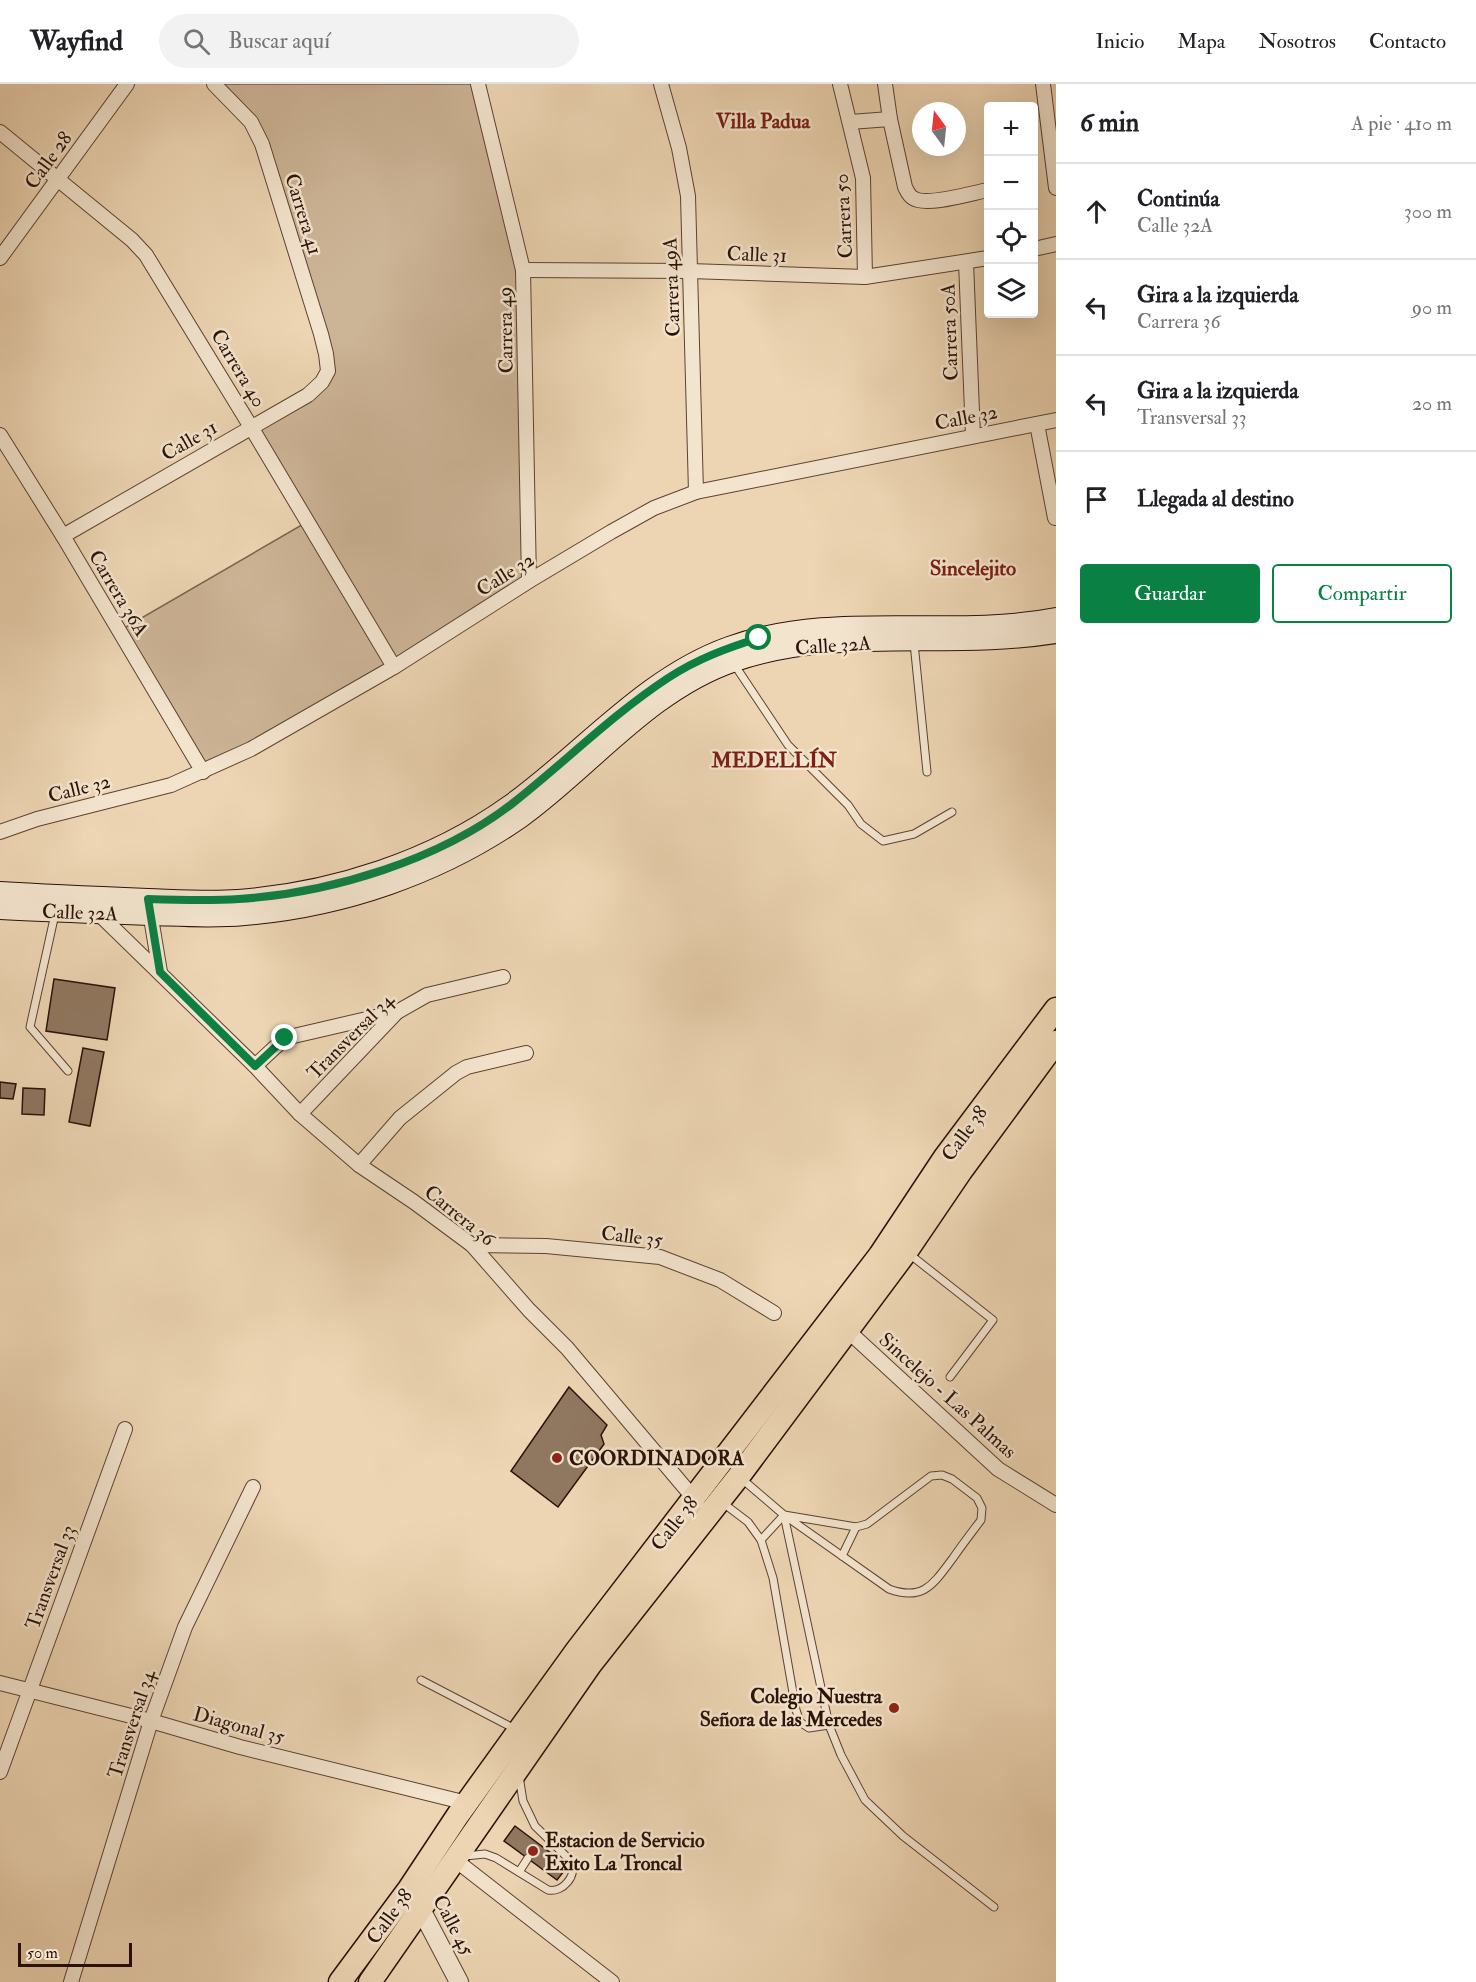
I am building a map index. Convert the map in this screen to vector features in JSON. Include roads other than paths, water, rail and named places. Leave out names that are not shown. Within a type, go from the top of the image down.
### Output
[{"type":"highway","name":"Calle 38","points":[[370,1982],[590,1665],[715,1507],[730,1469],[880,1255],[945,1157],[1056,1009]]},
{"type":"highway","name":"Calle 38","points":[[340,1982],[409,1889],[467,1803],[577,1650],[698,1492],[730,1469],[847,1330],[906,1252],[961,1170],[1056,1042]]},
{"type":"main road","name":"Calle 32A","points":[[0,909],[99,914],[299,892],[352,879],[423,854],[482,824],[512,804],[639,699],[703,658],[728,648],[759,638],[799,630],[838,627],[1013,624],[1056,618]]},
{"type":"main road","name":"Calle 32A","points":[[0,892],[149,907],[213,917],[295,909],[356,896],[430,868],[490,837],[521,817],[646,712],[676,690],[732,662],[764,652],[803,645],[842,642],[1015,639],[1056,633]]},
{"type":"street","name":"Calle 28","points":[[0,258],[127,84]]},
{"type":"street","name":"Carrera 41","points":[[214,84],[251,122],[262,144],[321,334],[328,371]]},
{"type":"street","name":"Carrera 49","points":[[478,84],[523,270],[529,581]]},
{"type":"street","name":"Carrera 49A","points":[[661,84],[679,148],[688,196],[696,492]]},
{"type":"street","name":"Carrera 50","points":[[840,84],[863,178],[865,277]]},
{"type":"street","points":[[885,84],[905,187],[914,199],[928,201],[984,191]]},
{"type":"street","points":[[1043,84],[1056,188]]},
{"type":"street","points":[[850,122],[890,119]]},
{"type":"street","name":"Carrera 40","points":[[0,132],[132,240],[146,255],[394,667]]},
{"type":"street","points":[[1038,248],[1056,244]]},
{"type":"street","name":"Calle 31","points":[[523,270],[690,271],[865,277],[984,259]]},
{"type":"street","name":"Carrera 50A","points":[[966,262],[973,436]]},
{"type":"street","name":"Calle 31","points":[[63,536],[308,395],[322,382],[328,371]]},
{"type":"street","name":"Calle 32","points":[[0,832],[37,819],[171,785],[251,749],[394,667],[529,581],[654,508],[696,492],[1056,420]]},
{"type":"street","points":[[1037,423],[1055,518]]},
{"type":"street","name":"Carrera 36A","points":[[0,435],[63,536],[202,772]]},
{"type":"street","points":[[149,907],[160,972]]},
{"type":"street","name":"Carrera 36","points":[[99,914],[255,1066],[300,1114],[359,1165],[472,1245],[529,1310],[567,1347],[698,1492],[715,1507]]},
{"type":"street","points":[[132,945],[144,943],[153,934]]},
{"type":"street","name":"Transversal 34","points":[[300,1114],[398,1012],[427,995],[502,977]]},
{"type":"street","points":[[255,1066],[285,1038],[398,1012]]},
{"type":"street","points":[[359,1165],[373,1146],[400,1118],[456,1073],[467,1067],[526,1053]]},
{"type":"street","name":"Calle 35","points":[[472,1245],[546,1246],[660,1257],[720,1280],[774,1313]]},
{"type":"street","name":"Sincelejo - Las Palmas","points":[[847,1330],[998,1469],[1056,1505]]},
{"type":"street","name":"Transversal 33","points":[[0,1772],[125,1429]]},
{"type":"street","name":"Transversal 34","points":[[71,1982],[151,1720],[185,1627],[253,1487]]},
{"type":"street","name":"Diagonal 35","points":[[0,1683],[151,1720],[240,1747],[467,1803]]},
{"type":"street","points":[[455,1858],[612,1982]]},
{"type":"street","name":"Calle 45","points":[[409,1889],[459,1982]]},
{"type":"lane","points":[[914,641],[927,772]]},
{"type":"lane","points":[[732,662],[788,745],[849,805],[861,824],[883,841],[914,834],[952,812]]},
{"type":"lane","points":[[55,912],[30,1027],[68,1071]]},
{"type":"lane","points":[[906,1252],[993,1320],[950,1377]]},
{"type":"lane","points":[[730,1469],[784,1515],[889,1589],[904,1595],[919,1593],[933,1585],[981,1520],[982,1508],[977,1498],[952,1479],[942,1475],[931,1476],[867,1524],[856,1527],[784,1515]]},
{"type":"lane","points":[[715,1507],[748,1522],[762,1540],[773,1578],[800,1722],[809,1728],[829,1725]]},
{"type":"lane","points":[[762,1540],[784,1515]]},
{"type":"lane","points":[[784,1515],[829,1725],[841,1755],[865,1800],[903,1836],[993,1906]]},
{"type":"lane","points":[[842,1556],[856,1527]]},
{"type":"lane","points":[[422,1680],[518,1731]]},
{"type":"lane","points":[[455,1858],[485,1854],[496,1858],[548,1890],[554,1891],[561,1889],[574,1874],[572,1861],[535,1826],[527,1813],[523,1802],[518,1766]]},
{"type":"lane","points":[[538,1844],[545,1835]]},
{"type":"lane","points":[[519,1872],[528,1858]]},
{"type":"place","name":"COORDINADORA","points":[[557,1458]]},
{"type":"place","name":"Colegio Nuestra Señora de las Mercedes","points":[[894,1708]]},
{"type":"place","name":"Estacion de Servicio Exito La Troncal","points":[[533,1851]]},
{"type":"district","name":"Villa Padua","points":[[763,121]]},
{"type":"district","name":"Sincelejito","points":[[973,568]]},
{"type":"district","name":"MEDELLÍN","points":[[774,760]]}]
